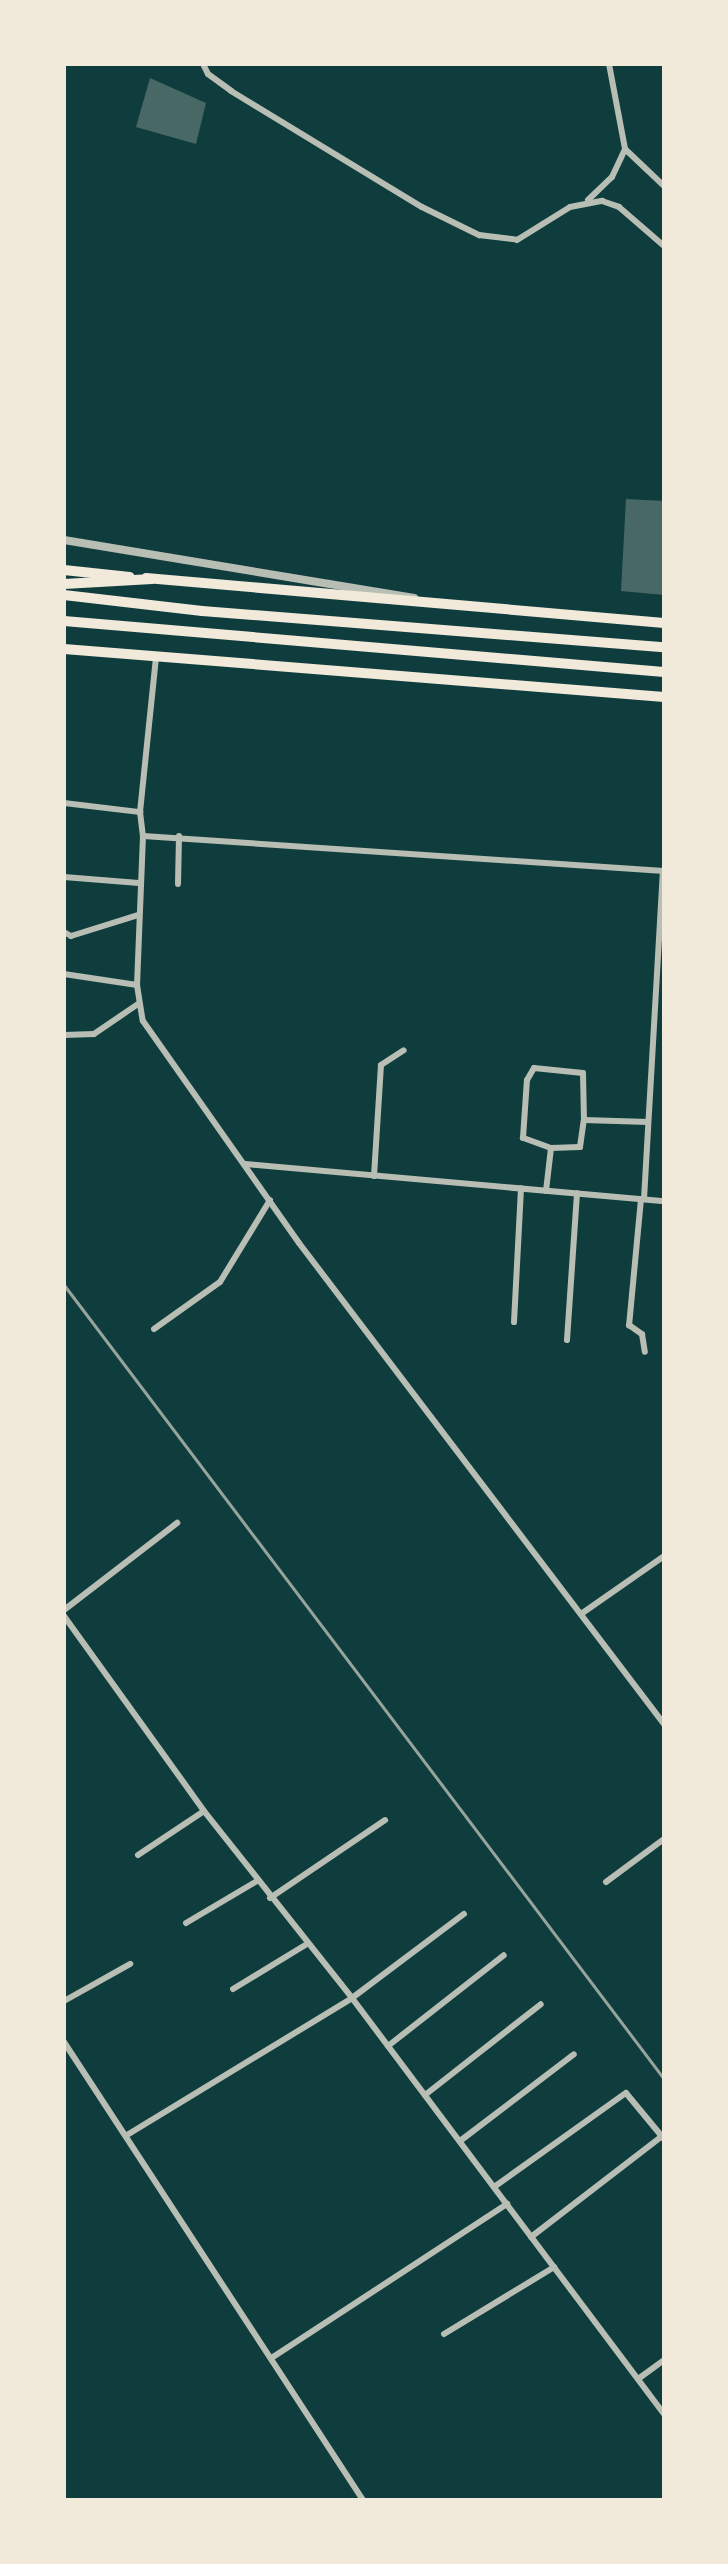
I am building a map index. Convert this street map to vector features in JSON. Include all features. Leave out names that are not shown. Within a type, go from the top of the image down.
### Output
[{"type":"main road","points":[[64,570],[429,605],[664,623]]},
{"type":"main road","points":[[64,584],[152,579]]},
{"type":"main road","points":[[64,595],[202,611],[664,647]]},
{"type":"main road","points":[[64,621],[664,672]]},
{"type":"main road","points":[[64,649],[156,653],[664,697]]},
{"type":"street","points":[[203,64],[208,74],[231,91],[422,207],[479,235],[517,240],[587,201],[612,177],[625,149],[609,64]]},
{"type":"street","points":[[625,149],[664,186]]},
{"type":"street","points":[[587,201],[619,207],[664,246]]},
{"type":"street","points":[[64,540],[367,587],[429,605]]},
{"type":"street","points":[[156,653],[140,812],[143,836],[137,985],[143,1021],[270,1200],[664,1724]]},
{"type":"street","points":[[64,803],[140,812]]},
{"type":"street","points":[[143,836],[179,836],[664,871],[643,1199],[629,1325],[642,1334],[645,1352]]},
{"type":"street","points":[[178,884],[179,836]]},
{"type":"street","points":[[64,877],[139,883]]},
{"type":"street","points":[[64,932],[71,936],[138,915]]},
{"type":"street","points":[[64,974],[137,985]]},
{"type":"street","points":[[64,1035],[94,1034],[138,1004]]},
{"type":"street","points":[[374,1176],[381,1065],[404,1050]]},
{"type":"street","points":[[530,1071],[583,1073],[584,1120],[580,1147],[551,1148],[523,1138],[530,1071]]},
{"type":"street","points":[[584,1120],[648,1122]]},
{"type":"street","points":[[546,1191],[551,1148]]},
{"type":"street","points":[[246,1164],[664,1201]]},
{"type":"street","points":[[514,1322],[521,1188]]},
{"type":"street","points":[[567,1340],[577,1193]]},
{"type":"street","points":[[154,1329],[220,1282],[270,1200]]},
{"type":"street","points":[[177,1523],[64,1613],[204,1811],[352,1998],[664,2414]]},
{"type":"street","points":[[581,1614],[664,1556]]},
{"type":"street","points":[[138,1855],[204,1811]]},
{"type":"street","points":[[270,1898],[385,1820]]},
{"type":"street","points":[[606,1882],[664,1839]]},
{"type":"street","points":[[186,1923],[257,1881]]},
{"type":"street","points":[[127,2135],[352,1998],[464,1914]]},
{"type":"street","points":[[233,1989],[307,1944]]},
{"type":"street","points":[[388,2046],[504,1955]]},
{"type":"street","points":[[64,2001],[130,1964]]},
{"type":"street","points":[[425,2095],[541,2004]]},
{"type":"street","points":[[64,2042],[273,2357],[363,2500]]},
{"type":"street","points":[[460,2141],[574,2054]]},
{"type":"street","points":[[494,2187],[626,2093],[663,2138],[531,2237]]},
{"type":"street","points":[[273,2357],[507,2204]]},
{"type":"street","points":[[444,2334],[554,2267]]},
{"type":"street","points":[[638,2379],[664,2360]]},
{"type":"building","points":[[150,78],[206,103],[196,144],[136,127]]},
{"type":"building","points":[[626,499],[664,501],[664,595],[621,591]]},
{"type":"railway","points":[[64,1285],[664,2079]]}]
